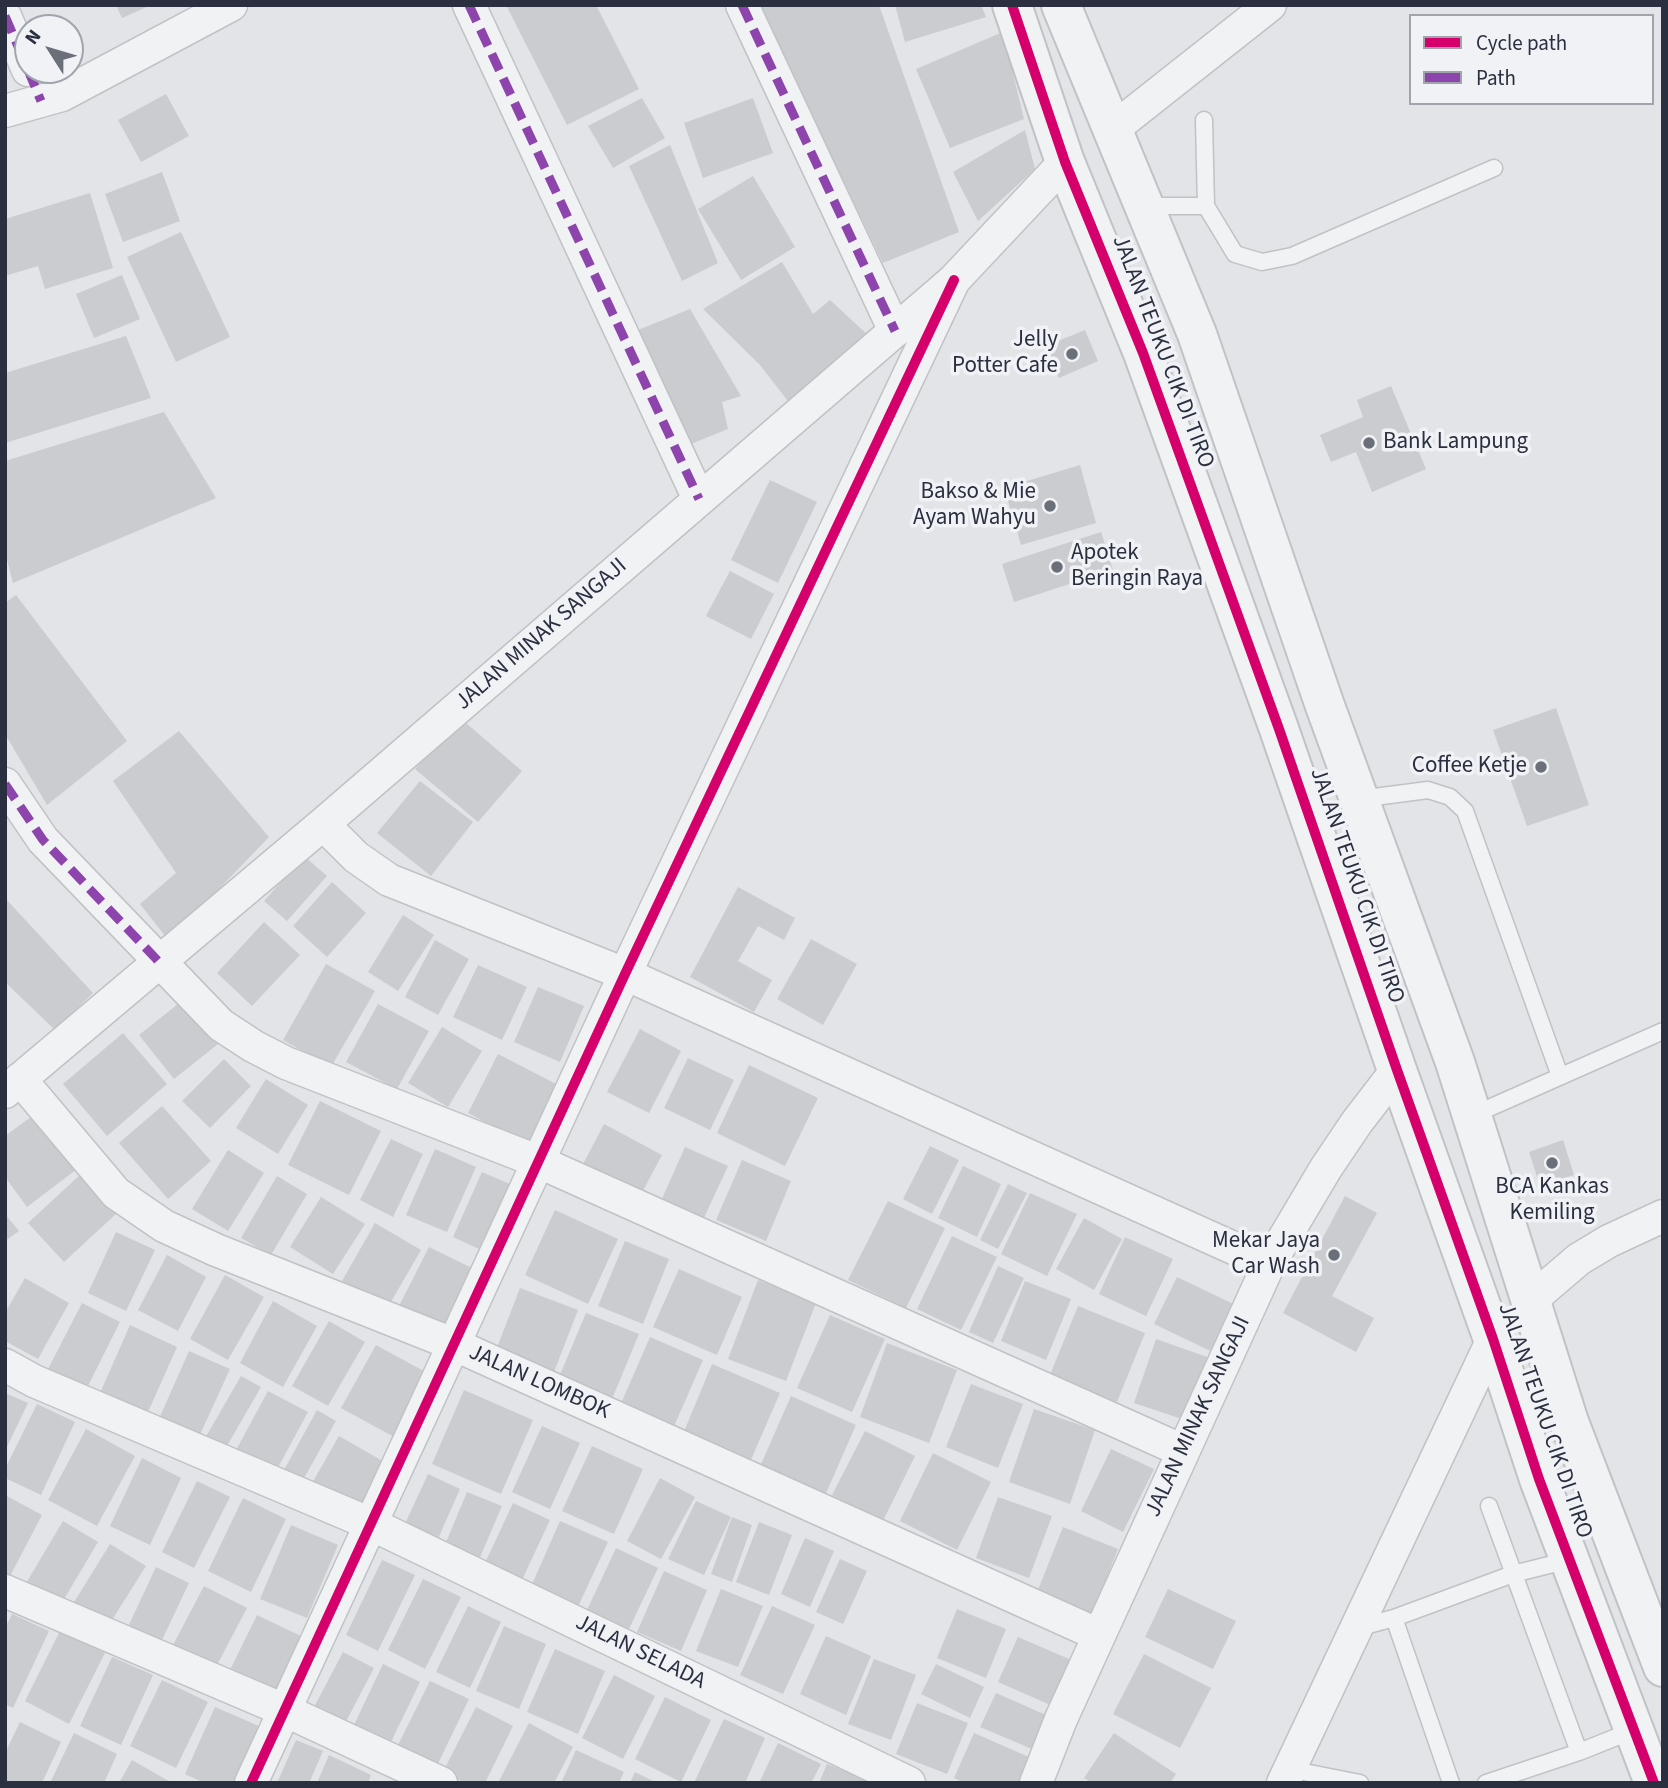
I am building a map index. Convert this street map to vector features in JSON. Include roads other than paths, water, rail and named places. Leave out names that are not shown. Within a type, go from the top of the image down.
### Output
[{"type":"street","points":[[5,111],[62,95],[231,5]]},
{"type":"street","points":[[468,5],[699,499]]},
{"type":"street","points":[[742,5],[895,331]]},
{"type":"street","name":"JALAN TEUKU CIK DI TIRO","points":[[1012,5],[1065,162],[1143,353],[1275,716],[1493,1339],[1539,1479],[1654,1783]]},
{"type":"street","name":"JALAN TEUKU CIK DI TIRO","points":[[1061,5],[1197,334],[1359,799],[1455,1062],[1569,1422],[1663,1667]]},
{"type":"street","points":[[1112,129],[1269,5]]},
{"type":"street","points":[[5,16],[14,37]]},
{"type":"street","points":[[34,84],[41,101]]},
{"type":"street","name":"JALAN MINAK SANGAJI","points":[[13,1086],[323,824],[954,280],[1065,162]]},
{"type":"street","points":[[251,1783],[537,1161],[954,280]]},
{"type":"street","points":[[5,784],[43,840],[221,1025],[253,1046],[286,1063],[537,1161],[1183,1451]]},
{"type":"street","points":[[323,824],[356,857],[389,880],[625,974],[1269,1264]]},
{"type":"street","name":"JALAN MINAK SANGAJI","points":[[1036,1783],[1061,1719],[1269,1264],[1326,1168],[1397,1070]]},
{"type":"street","name":"JALAN LOMBOK","points":[[13,1086],[116,1193],[164,1226],[216,1250],[453,1344],[1099,1636]]},
{"type":"street","points":[[1531,1300],[1578,1259],[1663,1216]]},
{"type":"street","points":[[1286,1776],[1493,1339]]},
{"type":"street","name":"JALAN SELADA","points":[[5,1365],[34,1381],[370,1524],[909,1783]]},
{"type":"street","points":[[5,1591],[284,1710],[441,1783]]},
{"type":"lane","points":[[1204,120],[1206,206],[1235,254],[1262,262],[1292,256],[1494,168]]},
{"type":"lane","points":[[1144,206],[1206,206]]},
{"type":"lane","points":[[1359,799],[1429,790],[1450,797],[1465,811],[1560,1076]]},
{"type":"lane","points":[[1471,1116],[1663,1031]]},
{"type":"lane","points":[[1489,1506],[1579,1752]]},
{"type":"lane","points":[[1355,1629],[1394,1618],[1513,1574],[1570,1559]]},
{"type":"lane","points":[[1394,1618],[1451,1783]]},
{"type":"lane","points":[[1486,1783],[1579,1752],[1634,1730]]},
{"type":"lane","points":[[1286,1776],[1360,1783]]},
{"type":"place","name":"Jelly Potter Cafe","points":[[1072,354]]},
{"type":"place","name":"Bank Lampung","points":[[1369,443]]},
{"type":"place","name":"Bakso & Mie Ayam Wahyu","points":[[1050,506]]},
{"type":"place","name":"Apotek Beringin Raya","points":[[1057,567]]},
{"type":"place","name":"Coffee Ketje","points":[[1541,767]]},
{"type":"place","name":"BCA Kankas Kemiling","points":[[1552,1163]]},
{"type":"place","name":"Mekar Jaya Car Wash","points":[[1334,1255]]}]
